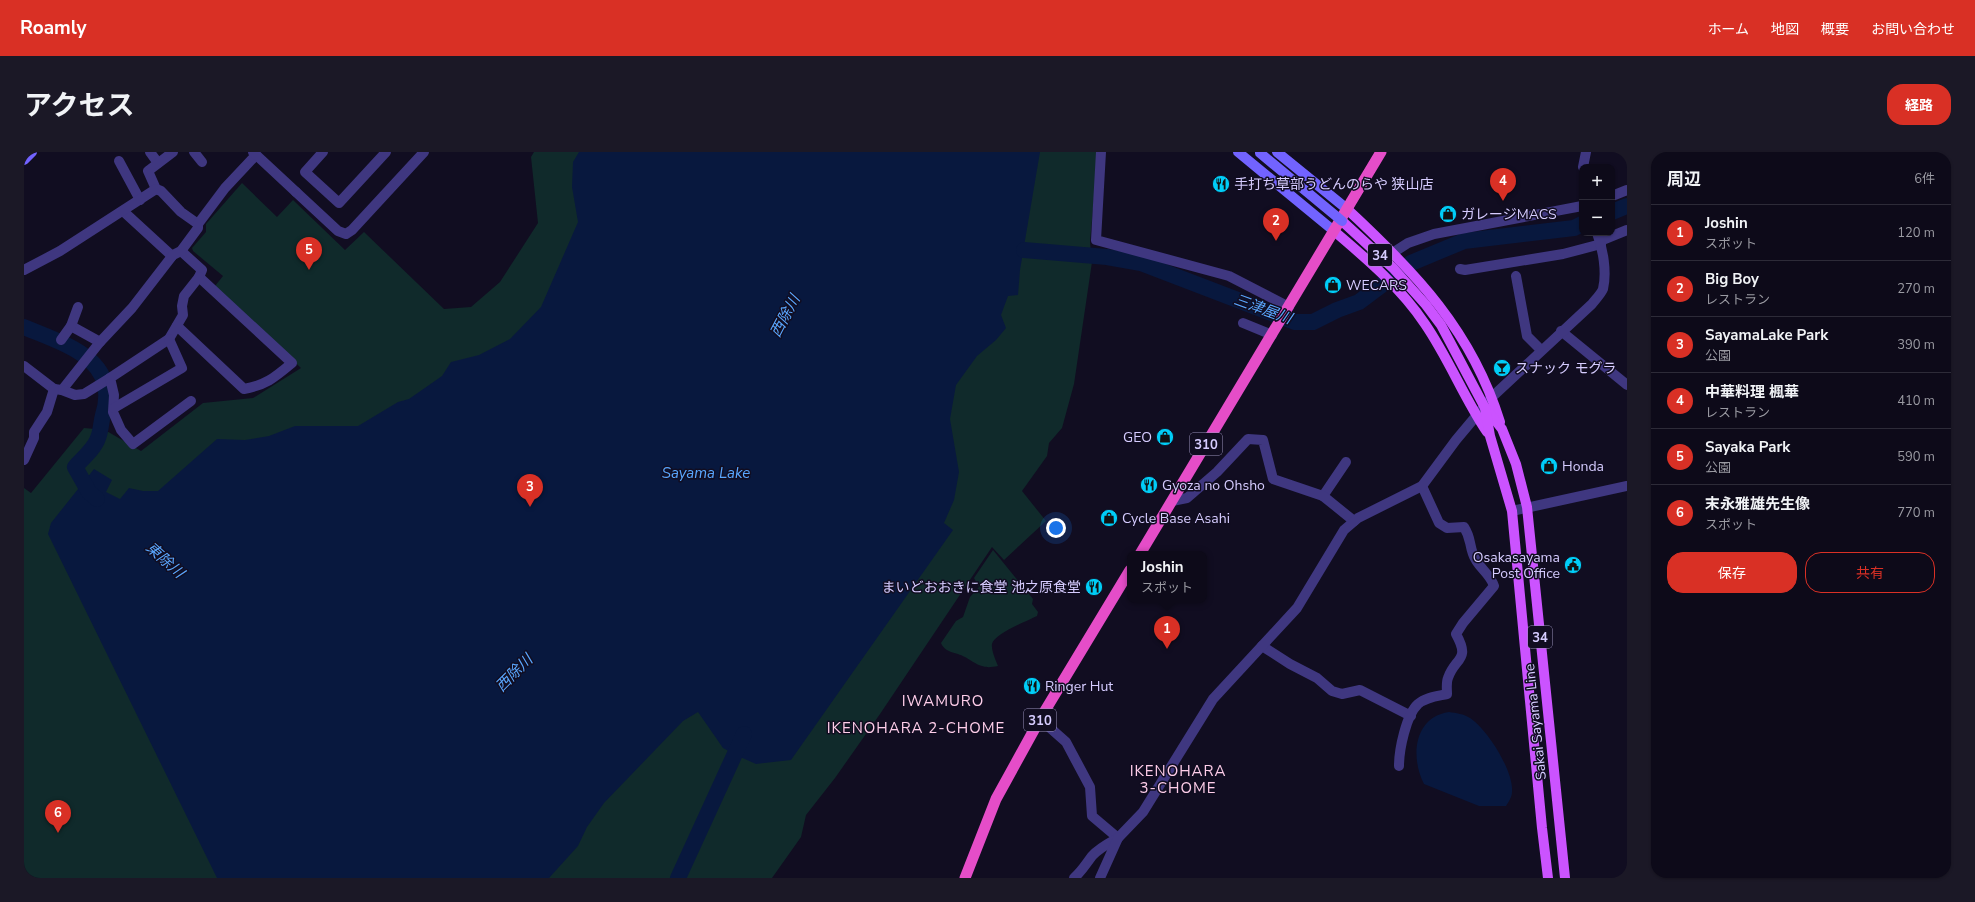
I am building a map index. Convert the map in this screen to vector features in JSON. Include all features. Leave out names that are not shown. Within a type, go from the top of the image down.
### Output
[{"type":"highway","name":"310","points":[[1142,551],[1381,152]]},
{"type":"highway","name":"310","points":[[965,878],[996,799],[1040,719],[1127,575]]},
{"type":"main road","points":[[24,160],[32,152]]},
{"type":"main road","points":[[1238,152],[1334,231],[1378,270],[1400,292],[1425,324],[1449,361],[1476,416],[1490,436]]},
{"type":"main road","name":"Sakai Sayama Line","points":[[1260,152],[1342,221],[1393,268],[1415,292],[1440,325],[1484,406],[1502,430],[1516,464],[1527,507],[1566,878]]},
{"type":"main road","points":[[1279,153],[1347,210],[1396,254],[1418,278],[1448,317],[1470,352],[1492,397],[1502,430]]},
{"type":"main road","name":"Sakai Sayama Line","points":[[1484,406],[1490,436],[1512,511],[1548,878]]},
{"type":"street","points":[[150,152],[158,163]]},
{"type":"street","points":[[173,152],[148,171],[156,189],[161,191],[181,212],[198,224]]},
{"type":"street","points":[[194,152],[202,162]]},
{"type":"street","points":[[323,152],[305,172],[339,204],[386,152]]},
{"type":"street","points":[[24,460],[34,438],[34,432],[58,390],[132,308],[172,256],[181,251],[198,228],[198,224],[225,188],[256,153],[338,231],[346,234],[352,230],[424,152]]},
{"type":"street","points":[[1101,152],[1096,240],[1230,276],[1288,309]]},
{"type":"street","points":[[1584,164],[1586,152]]},
{"type":"street","points":[[119,161],[140,200]]},
{"type":"street","points":[[24,270],[60,251],[156,189]]},
{"type":"street","points":[[1615,195],[1627,190]]},
{"type":"street","points":[[1396,254],[1408,243],[1434,234],[1579,207]]},
{"type":"street","points":[[123,211],[172,256]]},
{"type":"street","points":[[1460,269],[1465,270],[1563,254],[1627,230]]},
{"type":"street","points":[[1074,878],[1084,869],[1092,856],[1118,838],[1143,812],[1213,699],[1297,608],[1344,530],[1354,521],[1422,486],[1456,440],[1492,397],[1592,304],[1602,290],[1604,268],[1600,239]]},
{"type":"street","points":[[24,366],[58,390],[75,395],[84,394],[169,339],[183,315],[182,306],[184,296],[199,277],[202,270],[181,251]]},
{"type":"street","points":[[1516,276],[1527,336],[1541,350]]},
{"type":"street","points":[[177,326],[244,389],[260,386],[274,378],[292,363],[199,277]]},
{"type":"street","points":[[61,340],[71,326],[78,307]]},
{"type":"street","points":[[1243,323],[1272,335]]},
{"type":"street","points":[[71,326],[100,342]]},
{"type":"street","points":[[1562,331],[1627,385]]},
{"type":"street","points":[[114,408],[182,368],[169,339]]},
{"type":"street","points":[[106,380],[114,395],[114,408],[121,430],[133,444],[191,401]]},
{"type":"street","points":[[1172,501],[1187,498],[1217,472],[1248,439],[1263,440],[1273,479],[1323,496],[1354,521]]},
{"type":"street","points":[[1323,496],[1346,462]]},
{"type":"street","points":[[1399,766],[1399,753],[1411,716],[1418,704],[1430,698],[1447,694],[1447,678],[1463,653],[1463,646],[1456,634],[1462,623],[1494,586],[1492,578],[1484,571],[1473,555],[1470,536],[1464,527],[1447,528],[1438,523],[1422,486]]},
{"type":"street","points":[[1512,511],[1627,486]]},
{"type":"street","points":[[1262,646],[1290,664],[1317,678],[1332,691],[1342,694],[1360,690],[1411,716]]},
{"type":"street","points":[[1040,719],[1066,742],[1090,787],[1092,816],[1118,838]]},
{"type":"street","points":[[1100,878],[1118,838]]},
{"type":"green space","name":"Sayama Lake","points":[[534,152],[1098,152],[1090,242],[1092,262],[1074,384],[1062,428],[1049,443],[1047,456],[1022,491],[1046,521],[1004,560],[992,547],[880,714],[835,778],[806,815],[801,837],[772,878],[24,878],[24,488],[31,493],[84,428],[105,430],[141,451],[203,403],[253,398],[301,368],[215,286],[223,276],[193,251],[192,248],[206,232],[206,224],[242,183],[277,217],[293,200],[345,250],[364,232],[444,309],[471,307],[500,282],[538,223],[531,157]]},
{"type":"green space","points":[[993,550],[1033,599],[1032,604],[1038,612],[1037,616],[1004,632],[994,640],[992,649],[998,666],[984,667],[962,655],[948,651],[941,643],[956,621],[963,617],[970,597],[979,587],[974,578]]},
{"type":"water","name":"Sayama Lake","points":[[579,152],[1040,152],[1020,270],[1018,295],[1008,296],[1001,315],[1006,328],[996,340],[977,356],[956,385],[950,419],[959,472],[954,500],[944,523],[953,530],[791,760],[756,764],[738,756],[723,748],[698,712],[683,721],[604,803],[587,827],[578,846],[549,878],[217,878],[48,534],[51,523],[94,469],[112,480],[106,492],[120,499],[129,488],[143,491],[158,491],[217,439],[245,440],[269,436],[295,426],[358,426],[398,402],[409,399],[442,376],[451,362],[479,355],[510,339],[541,307],[578,222],[572,187],[573,162]]},
{"type":"water","points":[[1449,712],[1463,715],[1477,723],[1498,751],[1509,773],[1511,783],[1512,792],[1506,806],[1479,806],[1424,784],[1417,762],[1418,740],[1422,730],[1428,722],[1437,715]]},
{"type":"waterway","name":"三津屋川","points":[[1615,211],[1627,206]]},
{"type":"waterway","name":"三津屋川","points":[[1024,250],[1107,257],[1141,263],[1295,322],[1313,322],[1337,310],[1359,302],[1411,263],[1464,241],[1574,228],[1579,226]]},
{"type":"waterway","name":"東除川","points":[[24,327],[56,340],[85,356],[96,367],[104,380],[106,396],[99,435],[91,449],[75,467],[89,492],[97,499]]},
{"type":"waterway","name":"西除川","points":[[678,878],[744,734]]},
{"type":"place","name":"手打ち草部うどんのらや 狭山店","points":[[1221,184]]},
{"type":"place","name":"中華料理 楓華","points":[[1503,201]]},
{"type":"place","name":"ガレージMACS","points":[[1448,214]]},
{"type":"place","name":"Big Boy","points":[[1276,241]]},
{"type":"place","name":"Sayaka Park","points":[[309,270]]},
{"type":"place","name":"WECARS","points":[[1333,285]]},
{"type":"place","name":"スナック モグラ","points":[[1502,368]]},
{"type":"place","name":"GEO","points":[[1165,437]]},
{"type":"place","name":"Honda","points":[[1549,466]]},
{"type":"place","name":"Gyoza no Ohsho","points":[[1149,485]]},
{"type":"place","name":"SayamaLake Park","points":[[530,507]]},
{"type":"place","name":"Cycle Base Asahi","points":[[1109,518]]},
{"type":"place","name":"Osakasayama Post Office","points":[[1573,565]]},
{"type":"place","name":"まいどおおきに食堂 池之原食堂","points":[[1094,587]]},
{"type":"place","name":"Joshin","points":[[1167,649]]},
{"type":"place","name":"Ringer Hut","points":[[1032,686]]},
{"type":"place","name":"末永雅雄先生像","points":[[58,833]]},
{"type":"district","name":"IWAMURO","points":[[943,701]]},
{"type":"district","name":"IKENOHARA 2-CHOME","points":[[916,728]]},
{"type":"district","name":"IKENOHARA 3-CHOME","points":[[1178,780]]}]
